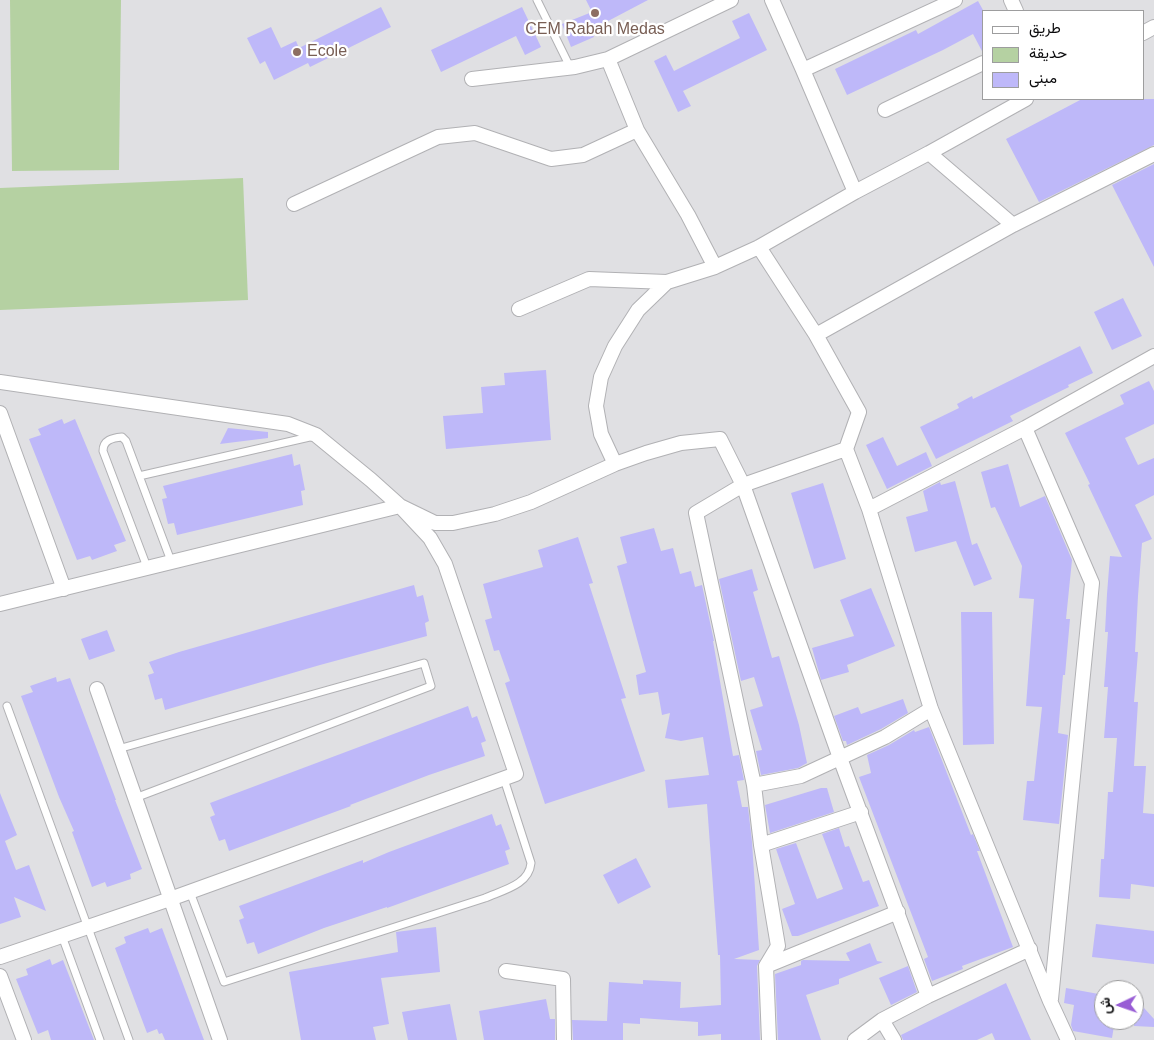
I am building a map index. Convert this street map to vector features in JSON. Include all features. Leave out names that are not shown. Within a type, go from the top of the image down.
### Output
[{"type":"street","points":[[472,79],[570,67],[608,59],[731,0]]},
{"type":"street","points":[[772,0],[855,192]]},
{"type":"street","points":[[803,70],[955,0]]},
{"type":"street","points":[[608,59],[637,130],[688,215],[715,266]]},
{"type":"street","points":[[885,110],[982,63]]},
{"type":"street","points":[[519,310],[588,278],[667,282],[715,266],[759,247],[855,192],[1024,100]]},
{"type":"street","points":[[294,204],[438,137],[475,133],[551,159],[583,155],[637,130]]},
{"type":"street","points":[[929,153],[1013,225]]},
{"type":"street","points":[[816,335],[1013,225],[1154,154]]},
{"type":"street","points":[[759,247],[816,335],[860,412],[846,449],[869,509],[931,709],[1065,1039]]},
{"type":"street","points":[[615,464],[601,434],[596,406],[601,377],[615,346],[638,310],[667,282]]},
{"type":"street","points":[[869,509],[1025,428],[1154,356]]},
{"type":"street","points":[[0,382],[288,424],[316,436],[372,480],[400,506],[430,538],[446,564],[516,774],[190,892],[0,957]]},
{"type":"street","points":[[0,413],[64,589]]},
{"type":"street","points":[[1025,428],[1092,583],[1050,1001]]},
{"type":"street","points":[[0,604],[400,506],[436,523],[453,523],[495,514],[531,502],[615,464],[646,453],[681,443],[720,439],[742,485],[928,996]]},
{"type":"street","points":[[769,1040],[766,966],[778,946],[761,845],[754,785],[696,513],[742,485],[846,449]]},
{"type":"street","points":[[97,689],[220,1040]]},
{"type":"street","points":[[754,785],[801,776],[885,737],[931,709]]},
{"type":"street","points":[[761,845],[861,812]]},
{"type":"street","points":[[766,966],[898,912]]},
{"type":"street","points":[[855,1040],[882,1020],[928,996],[1030,949]]},
{"type":"street","points":[[506,971],[563,979],[564,1040]]},
{"type":"street","points":[[0,976],[24,1040]]},
{"type":"street","points":[[882,1020],[894,1040]]},
{"type":"lane","points":[[536,0],[570,67]]},
{"type":"lane","points":[[139,476],[316,436]]},
{"type":"lane","points":[[147,567],[103,452],[105,441],[122,437],[126,441],[171,561]]},
{"type":"lane","points":[[118,749],[424,663],[431,686],[135,798]]},
{"type":"lane","points":[[7,706],[130,1040]]},
{"type":"lane","points":[[190,892],[224,982],[485,898],[524,880],[530,872],[531,863],[504,779]]},
{"type":"lane","points":[[62,936],[100,1040]]},
{"type":"green space","points":[[10,0],[121,0],[119,170],[12,171]]},
{"type":"green space","points":[[243,178],[248,300],[0,310],[0,188]]},
{"type":"building","name":"CEM Rabah Medas","points":[[586,0],[648,0],[591,30],[594,37],[571,47],[562,24],[592,12]]},
{"type":"building","points":[[978,1],[983,10],[982,51],[973,34],[847,95],[835,69],[916,30],[918,34]]},
{"type":"building","points":[[381,7],[391,27],[310,67],[308,63],[274,80],[265,61],[260,64],[247,38],[271,27],[281,48],[296,41],[299,48]]},
{"type":"building","points":[[522,7],[541,47],[525,55],[516,36],[441,72],[431,50]]},
{"type":"building","points":[[749,13],[767,50],[683,91],[691,106],[678,112],[654,61],[666,55],[674,71],[740,38],[732,21]]},
{"type":"building","points":[[1154,99],[1154,145],[1039,202],[1006,139],[1080,100]]},
{"type":"building","points":[[1154,164],[1154,267],[1112,185]]},
{"type":"building","points":[[1123,298],[1142,336],[1112,350],[1094,312]]},
{"type":"building","points":[[1080,346],[1093,373],[1010,416],[1013,421],[936,459],[920,427],[959,408],[957,404],[972,396],[973,399]]},
{"type":"building","points":[[546,370],[551,440],[446,449],[443,416],[483,413],[481,387],[505,385],[504,373]]},
{"type":"building","points":[[1149,381],[1154,391],[1154,424],[1125,438],[1138,465],[1154,458],[1154,495],[1135,505],[1152,539],[1142,543],[1135,652],[1138,652],[1134,702],[1138,702],[1134,766],[1146,766],[1143,813],[1154,814],[1154,887],[1131,884],[1130,899],[1099,897],[1101,859],[1104,859],[1108,792],[1113,792],[1117,738],[1104,738],[1108,687],[1104,687],[1108,632],[1105,632],[1107,594],[1110,556],[1122,557],[1065,433],[1124,404],[1120,395]]},
{"type":"building","points":[[62,419],[64,424],[75,419],[126,541],[114,545],[117,551],[92,560],[90,556],[77,560],[29,439],[41,435],[38,429]]},
{"type":"building","points":[[228,428],[268,432],[268,438],[220,444]]},
{"type":"building","points":[[883,437],[897,466],[926,452],[932,466],[887,489],[866,445]]},
{"type":"building","points":[[292,454],[294,466],[300,464],[305,490],[301,491],[303,505],[177,535],[174,523],[168,524],[162,499],[167,498],[163,486]]},
{"type":"building","points":[[1008,464],[1020,507],[1045,496],[1072,560],[1066,619],[1070,619],[1058,733],[1068,735],[1059,824],[1023,820],[1027,781],[1034,781],[1042,707],[1026,706],[1034,599],[1019,598],[1022,566],[995,507],[991,508],[981,472]]},
{"type":"building","points":[[955,481],[972,545],[977,543],[992,579],[974,586],[956,541],[915,552],[906,517],[928,511],[923,491],[940,482],[941,485]]},
{"type":"building","points":[[823,483],[846,559],[814,569],[791,493]]},
{"type":"building","points":[[654,528],[661,551],[673,548],[680,574],[691,571],[695,587],[702,585],[714,641],[733,756],[739,755],[744,780],[737,781],[742,807],[748,807],[759,950],[734,959],[760,960],[757,966],[760,1040],[721,1040],[721,1034],[698,1036],[698,1022],[640,1018],[640,1024],[623,1023],[623,1040],[573,1040],[572,1020],[607,1021],[609,982],[643,984],[643,980],[681,982],[680,1008],[721,1005],[720,955],[718,955],[707,804],[668,808],[665,780],[709,775],[703,737],[681,741],[665,738],[670,713],[662,715],[658,692],[639,695],[636,675],[646,672],[617,566],[627,563],[620,537]]},
{"type":"building","points":[[578,537],[593,583],[589,584],[626,698],[621,699],[645,771],[545,804],[505,683],[510,681],[499,650],[494,651],[485,620],[492,618],[483,584],[543,567],[538,550]]},
{"type":"building","points":[[752,569],[758,590],[753,592],[772,658],[779,656],[799,725],[807,763],[798,768],[761,775],[756,751],[762,750],[750,710],[763,706],[754,677],[741,681],[719,579]]},
{"type":"building","points":[[414,585],[417,597],[423,595],[429,621],[425,623],[427,636],[165,710],[162,698],[155,700],[148,675],[154,673],[149,662]]},
{"type":"building","points":[[871,588],[895,646],[847,665],[849,672],[821,680],[812,648],[854,636],[840,600]]},
{"type":"building","points":[[961,612],[992,612],[994,744],[963,745]]},
{"type":"building","points":[[107,630],[115,651],[89,660],[81,639]]},
{"type":"building","points":[[56,677],[57,682],[70,678],[142,869],[130,874],[131,879],[107,887],[105,882],[92,887],[72,832],[74,831],[59,797],[21,696],[33,692],[30,686]]},
{"type":"building","points":[[903,699],[908,713],[881,729],[847,745],[846,741],[843,741],[834,716],[858,707],[861,714]]},
{"type":"building","points":[[468,706],[472,718],[477,716],[486,741],[481,743],[485,756],[429,775],[229,851],[225,839],[219,841],[210,817],[215,815],[210,803]]},
{"type":"building","points":[[929,727],[971,835],[973,834],[980,851],[977,851],[1013,947],[962,966],[963,969],[932,981],[924,959],[928,957],[859,777],[871,773],[867,755],[889,745],[914,730],[915,732]]},
{"type":"building","points":[[821,788],[827,788],[834,812],[770,833],[765,805]]},
{"type":"building","points":[[0,793],[17,835],[5,841],[16,870],[29,865],[46,911],[14,897],[21,917],[0,924]]},
{"type":"building","points":[[492,814],[496,826],[501,824],[510,849],[505,851],[509,864],[387,908],[324,928],[258,954],[254,942],[247,944],[239,920],[244,918],[239,906],[363,860],[363,863]]},
{"type":"building","points":[[839,828],[845,847],[849,846],[863,882],[869,880],[879,906],[798,936],[792,936],[782,909],[795,904],[776,849],[796,843],[817,899],[843,889],[822,834]]},
{"type":"building","points":[[636,858],[651,887],[618,904],[603,875]]},
{"type":"building","points":[[1096,924],[1154,931],[1154,964],[1092,957]]},
{"type":"building","points":[[436,927],[440,972],[381,978],[389,1024],[373,1027],[376,1040],[301,1040],[289,972],[398,952],[396,932]]},
{"type":"building","points":[[148,928],[150,933],[162,928],[204,1040],[165,1040],[162,1033],[159,1034],[157,1029],[147,1033],[115,948],[126,943],[124,937]]},
{"type":"building","points":[[870,943],[877,961],[883,962],[839,979],[839,984],[806,995],[821,1040],[778,1040],[775,974],[801,965],[803,960],[850,961],[846,953]]},
{"type":"building","points":[[50,959],[52,965],[63,960],[94,1040],[51,1040],[48,1030],[38,1034],[16,979],[28,975],[26,969]]},
{"type":"building","points":[[908,966],[917,992],[891,1005],[879,978]]},
{"type":"building","points":[[1006,983],[1031,1040],[995,1040],[992,1033],[977,1040],[903,1040],[901,1035]]},
{"type":"building","points":[[1066,988],[1094,993],[1094,1030],[1113,1030],[1112,1038],[1073,1031],[1071,1025],[1074,1005],[1064,1003]]},
{"type":"building","points":[[546,999],[550,1019],[555,1019],[555,1040],[484,1040],[479,1011]]},
{"type":"building","points":[[450,1004],[457,1040],[408,1040],[402,1012]]},
{"type":"building","points":[[1144,1008],[1154,1019],[1154,1027],[1144,1026]]},
{"type":"place","name":"CEM Rabah Medas","points":[[595,13]]},
{"type":"place","name":"Ecole","points":[[297,52]]}]
